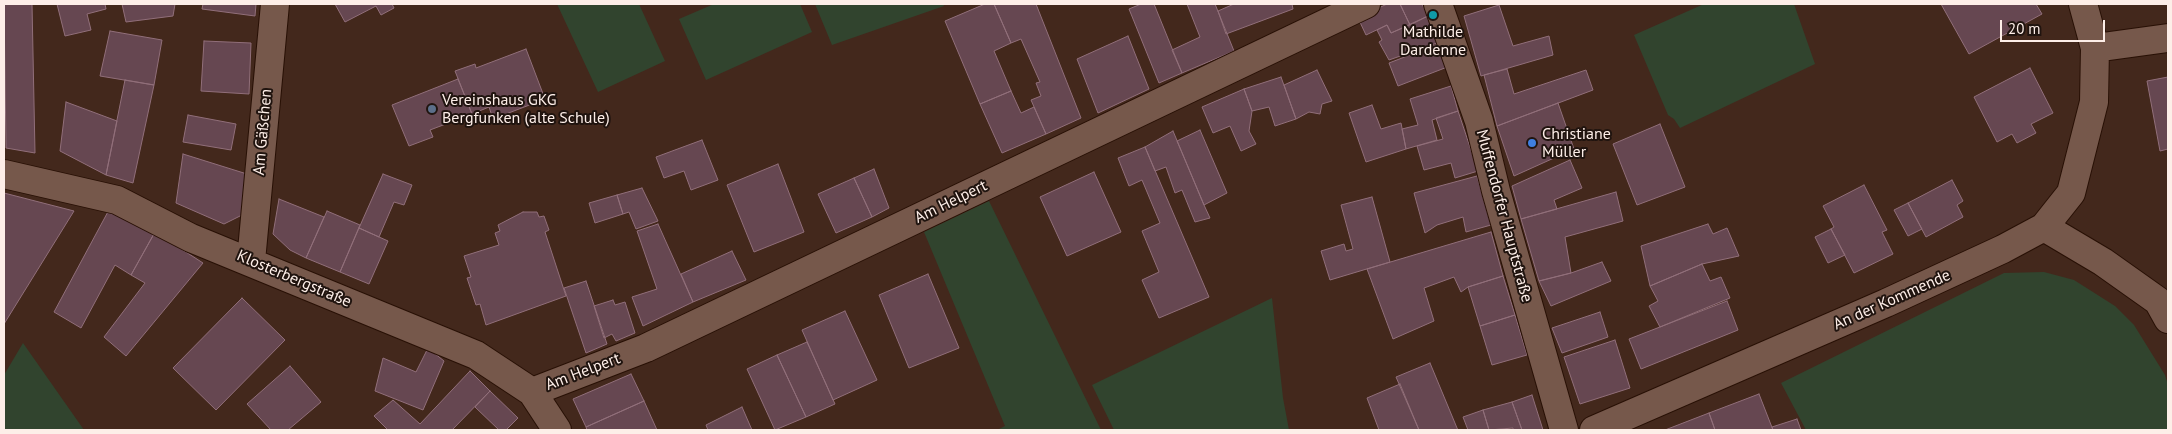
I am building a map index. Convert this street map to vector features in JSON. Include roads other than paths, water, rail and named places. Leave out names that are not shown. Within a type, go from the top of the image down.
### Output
[{"type":"street","name":"Am Gäßchen","points":[[251,261],[274,4]]},
{"type":"street","name":"Am Helpert","points":[[532,392],[646,348],[1366,4]]},
{"type":"street","name":"Muffendorfer Hauptstraße","points":[[1438,4],[1479,121],[1496,191],[1564,430]]},
{"type":"street","points":[[2083,4],[2095,48],[2094,102],[2071,193],[2044,227],[2103,262],[2158,301],[2168,319]]},
{"type":"street","points":[[2095,48],[2168,38]]},
{"type":"street","name":"Klosterbergstraße","points":[[4,174],[117,200],[191,238],[251,261],[476,355],[532,392],[557,430]]},
{"type":"street","name":"An der Kommende","points":[[1594,430],[1886,304],[2004,249],[2044,227]]},
{"type":"place","name":"Mathilde Dardenne","points":[[1433,15]]},
{"type":"place","name":"Vereinshaus GKG Bergfunken (alte Schule)","points":[[432,109]]},
{"type":"place","name":"Christiane Müller","points":[[1532,143]]}]
